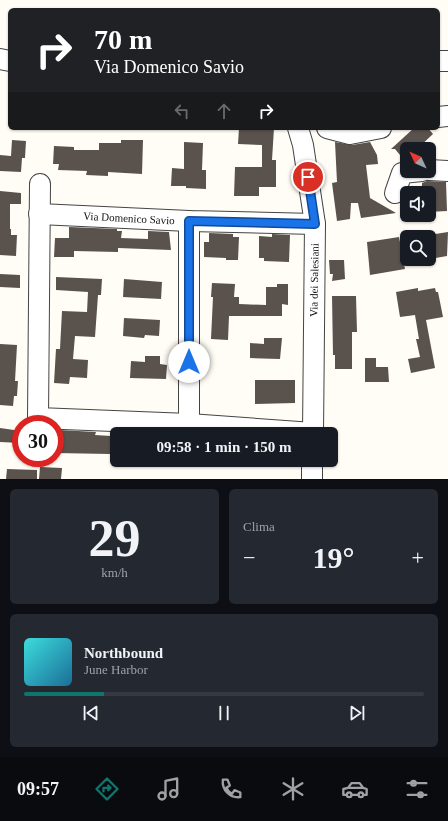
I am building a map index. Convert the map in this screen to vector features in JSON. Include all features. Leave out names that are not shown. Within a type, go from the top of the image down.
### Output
[{"type":"street","name":"Via dei Salesiani","points":[[299,130],[303,145],[315,224],[313,427]]},
{"type":"street","points":[[335,130],[350,134],[371,130]]},
{"type":"street","points":[[436,170],[448,171]]},
{"type":"street","points":[[396,193],[400,178]]},
{"type":"street","points":[[40,184],[38,418],[230,427]]},
{"type":"street","name":"Via Domenico Savio","points":[[40,214],[189,221],[315,224]]},
{"type":"street","points":[[189,221],[189,424]]},
{"type":"street","points":[[312,467],[312,479]]},
{"type":"building","points":[[239,130],[274,130],[272,160],[276,160],[276,187],[259,187],[259,196],[234,196],[235,167],[262,167],[262,145],[238,144]]},
{"type":"building","points":[[412,130],[430,130],[433,134],[424,142],[400,142],[400,155],[395,149],[391,149]]},
{"type":"building","points":[[12,140],[26,141],[25,158],[22,158],[21,172],[0,171],[0,155],[11,156]]},
{"type":"building","points":[[121,140],[143,140],[142,174],[108,172],[108,176],[86,175],[87,171],[58,170],[59,164],[53,164],[54,146],[74,147],[74,150],[99,150],[99,143],[121,143]]},
{"type":"building","points":[[184,142],[203,143],[202,170],[206,170],[206,189],[186,188],[186,186],[171,186],[172,168],[184,169]]},
{"type":"building","points":[[335,142],[352,145],[370,142],[377,155],[378,164],[366,165],[370,198],[396,213],[361,218],[358,203],[351,203],[350,219],[337,221],[332,183],[337,182]]},
{"type":"building","points":[[427,181],[446,182],[447,211],[436,212],[436,186],[422,186],[422,183]]},
{"type":"building","points":[[0,191],[21,193],[21,204],[10,204],[11,235],[17,235],[16,256],[0,255]]},
{"type":"building","points":[[69,227],[117,229],[117,231],[122,231],[121,238],[148,239],[148,231],[169,232],[171,250],[118,248],[118,252],[74,251],[74,257],[54,257],[55,238],[69,238]]},
{"type":"building","points":[[448,232],[447,256],[436,258],[436,234]]},
{"type":"building","points":[[209,233],[233,234],[233,237],[239,237],[238,260],[204,257],[204,242],[209,242]]},
{"type":"building","points":[[272,234],[290,235],[289,262],[264,261],[264,258],[259,258],[259,236],[272,237]]},
{"type":"building","points":[[399,237],[400,266],[404,266],[405,269],[370,275],[367,242]]},
{"type":"building","points":[[329,260],[344,260],[345,279],[332,281],[333,274],[330,274]]},
{"type":"building","points":[[0,274],[20,275],[20,288],[0,287]]},
{"type":"building","points":[[56,277],[102,279],[101,295],[98,295],[95,337],[75,336],[73,359],[88,360],[87,378],[70,377],[69,384],[54,383],[56,349],[60,349],[62,311],[87,312],[88,292],[56,290]]},
{"type":"building","points":[[124,279],[162,282],[161,299],[123,297]]},
{"type":"building","points":[[212,283],[235,284],[234,297],[239,297],[239,304],[266,305],[266,287],[277,287],[277,284],[288,284],[288,305],[282,304],[282,316],[229,316],[228,340],[211,339],[213,297],[211,297]]},
{"type":"building","points":[[418,288],[418,291],[435,288],[436,292],[438,292],[443,317],[426,320],[435,368],[411,373],[408,359],[420,357],[416,339],[419,339],[415,315],[400,317],[396,292]]},
{"type":"building","points":[[332,296],[356,296],[357,332],[352,332],[352,369],[335,369],[335,355],[333,355]]},
{"type":"building","points":[[124,318],[160,320],[159,336],[145,335],[144,338],[123,336]]},
{"type":"building","points":[[264,338],[282,338],[280,359],[250,358],[250,343],[264,344]]},
{"type":"building","points":[[0,344],[17,345],[15,381],[18,381],[17,396],[14,396],[13,406],[0,405]]},
{"type":"building","points":[[145,356],[160,356],[160,364],[167,365],[166,379],[130,378],[131,361],[145,362]]},
{"type":"building","points":[[365,358],[376,358],[376,367],[388,367],[389,382],[365,382]]},
{"type":"building","points":[[255,380],[295,380],[295,403],[255,404]]},
{"type":"building","points":[[0,428],[12,430],[12,443],[0,442]]},
{"type":"building","points":[[64,430],[96,432],[95,435],[110,436],[110,454],[64,453]]},
{"type":"building","points":[[40,467],[62,468],[61,479],[39,479]]},
{"type":"building","points":[[7,469],[37,470],[37,479],[6,479]]},
{"type":"route","points":[[189,362],[189,221],[315,224],[308,177]]}]
